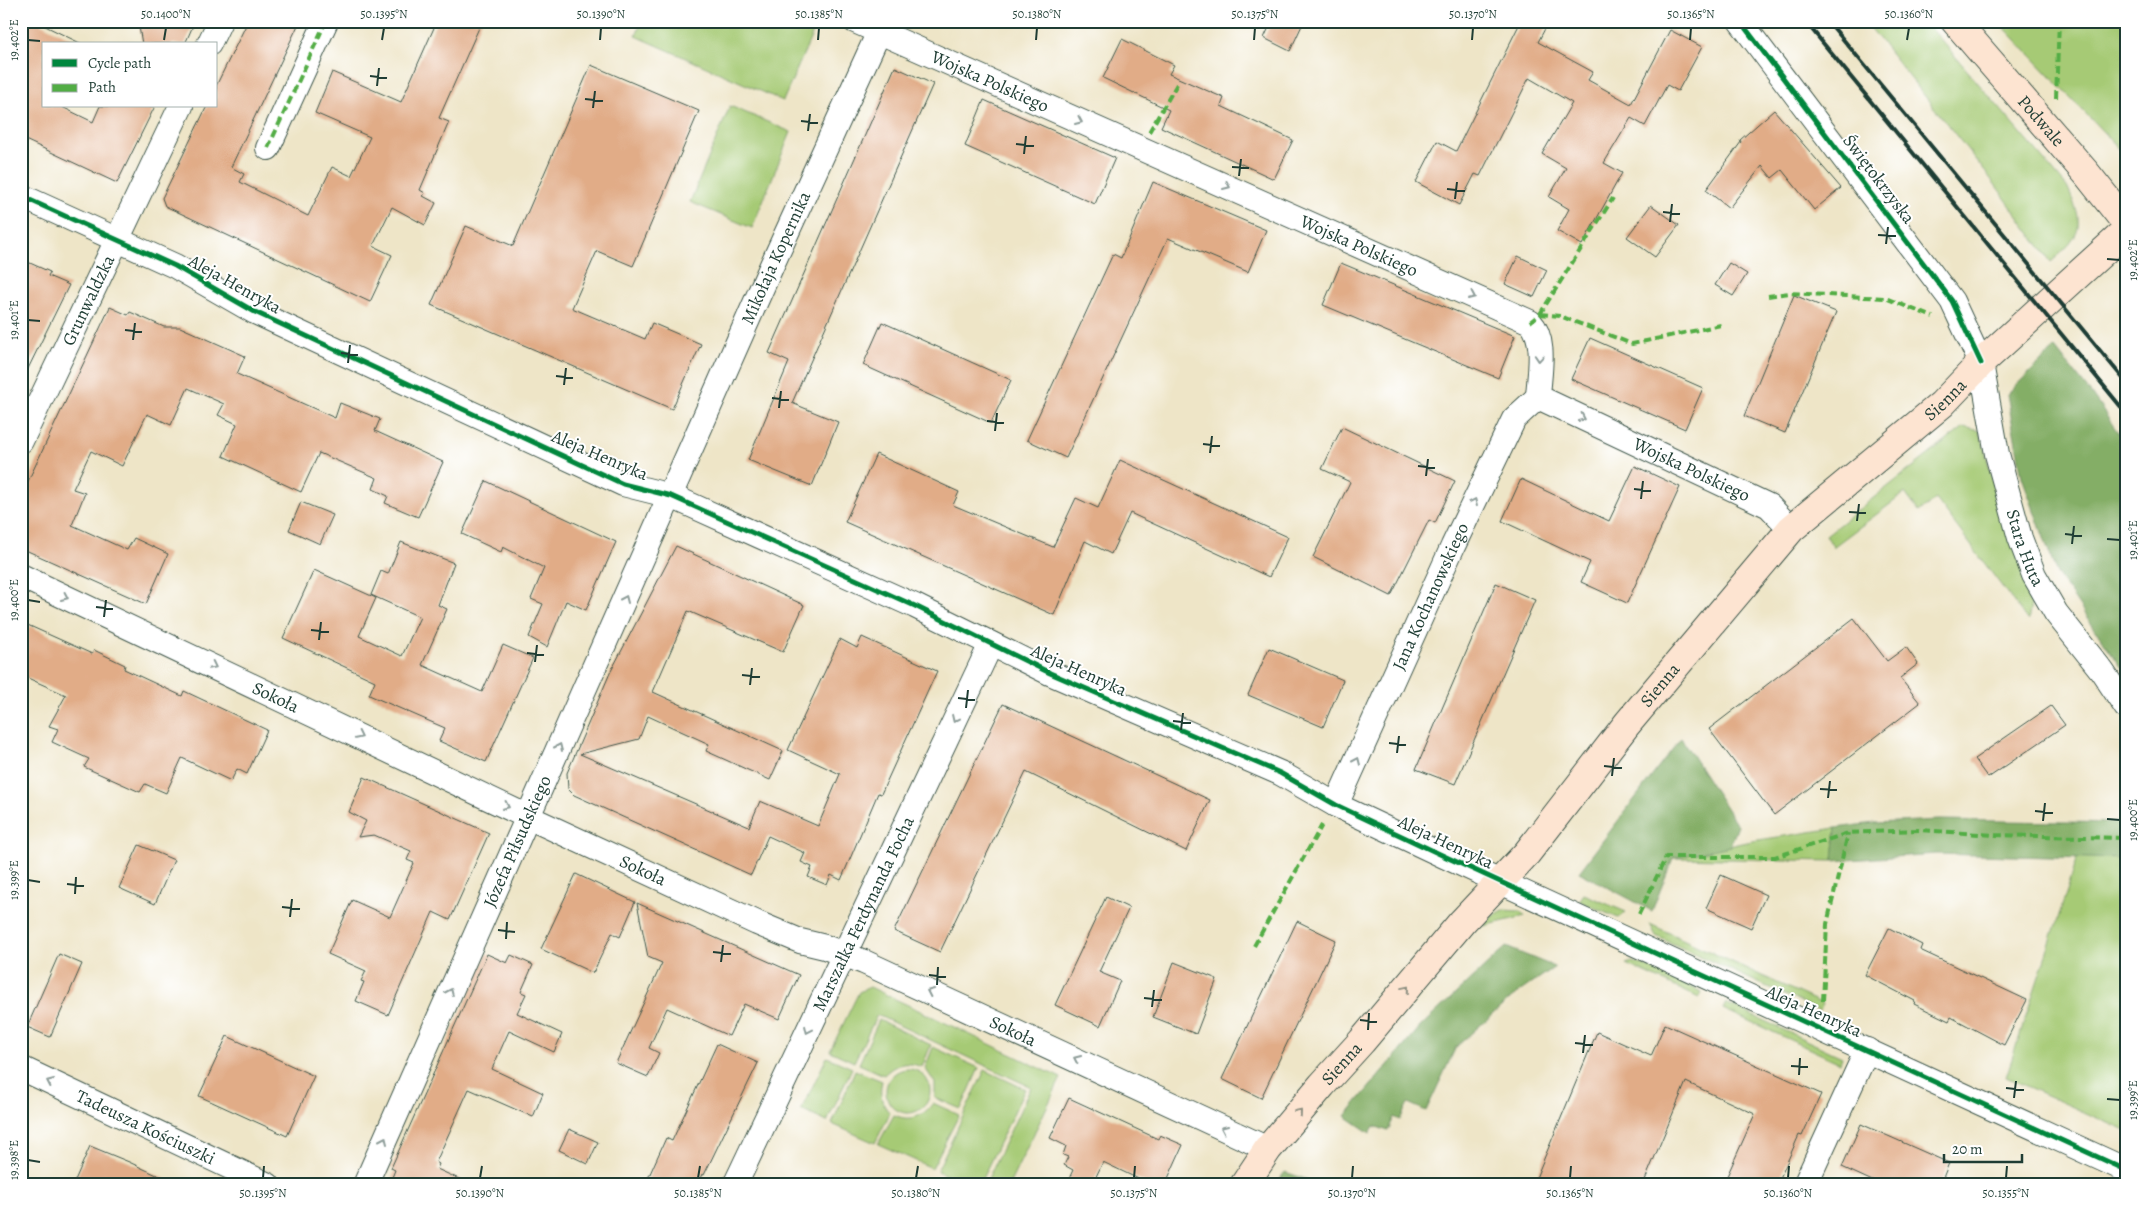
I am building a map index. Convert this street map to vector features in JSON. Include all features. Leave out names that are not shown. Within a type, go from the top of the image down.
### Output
[{"type":"street","points":[[211,42],[220,21]]},
{"type":"street","points":[[268,148],[326,21]]},
{"type":"street","name":"Wojska Polskiego","points":[[855,21],[882,26],[1530,322],[1537,329],[1540,344],[1538,397],[1769,506],[1792,529]]},
{"type":"street","name":"Świętokrzyska","points":[[1740,21],[1952,301],[1981,363]]},
{"type":"street","name":"Podwale","points":[[1955,21],[2087,174],[2126,223]]},
{"type":"street","name":"Mikołaja Kopernika","points":[[671,496],[772,265],[882,26]]},
{"type":"street","name":"Grunwaldzka","points":[[21,440],[180,108]]},
{"type":"street","name":"Aleja Henryka","points":[[21,196],[175,266],[255,312],[623,484],[671,496],[915,606],[1050,673],[1280,773],[1336,805],[1499,882],[2126,1170]]},
{"type":"street","name":"Sienna","points":[[1244,1185],[1268,1149],[1462,922],[1526,853],[1627,724],[1792,529],[1942,404],[1981,363],[2126,231]]},
{"type":"street","name":"Stara Huta","points":[[1981,363],[1997,454],[2020,538],[2034,575],[2056,613],[2102,671],[2126,707]]},
{"type":"street","name":"Jana Kochanowskiego","points":[[1336,805],[1453,546],[1514,419],[1538,397]]},
{"type":"street","name":"Józefa Piłsudskiego","points":[[364,1185],[671,496]]},
{"type":"street","name":"Sokoła","points":[[21,576],[528,817],[800,941],[844,954],[1180,1106],[1204,1120],[1268,1149]]},
{"type":"street","name":"Marszałka Ferdynanda Focha","points":[[735,1185],[991,644]]},
{"type":"street","points":[[1805,1185],[1867,1050]]},
{"type":"street","name":"Tadeusza Kościuszki","points":[[21,1068],[268,1185]]},
{"type":"green space","points":[[642,21],[818,21],[783,101],[636,36]]},
{"type":"green space","points":[[1865,21],[1925,21],[2067,187],[2077,211],[2078,229],[2070,244],[2051,262],[1994,183]]},
{"type":"green space","points":[[1998,21],[2126,21],[2126,156]]},
{"type":"green space","points":[[730,106],[791,132],[752,228],[690,202]]},
{"type":"green space","points":[[2055,348],[2092,395],[2126,444],[2126,674],[2057,574],[2022,477],[2007,394]]},
{"type":"green space","points":[[1964,427],[1980,431],[2001,513],[2030,589],[2027,592],[2031,604],[2028,621],[1936,499],[1919,512],[1905,493],[1833,547],[1826,535]]},
{"type":"green space","points":[[1681,738],[1738,826],[1730,846],[1673,858],[1652,911],[1579,872]]},
{"type":"green space","points":[[1939,820],[2126,823],[2126,859],[1937,854],[1833,861],[1836,828],[1874,823]]},
{"type":"green space","points":[[1836,828],[1833,861],[1673,858],[1752,841]]},
{"type":"green space","points":[[2078,857],[2126,859],[2126,1131],[2006,1077]]},
{"type":"green space","points":[[1584,894],[1626,912],[1618,918],[1579,901]]},
{"type":"green space","points":[[1503,910],[1520,911],[1525,916],[1484,926],[1491,917]]},
{"type":"green space","points":[[1650,924],[1823,1004],[1820,1011],[1656,936]]},
{"type":"green space","points":[[1506,947],[1555,967],[1512,997],[1456,1047],[1426,1111],[1408,1103],[1400,1120],[1394,1117],[1388,1131],[1374,1126],[1370,1133],[1345,1116],[1421,1026]]},
{"type":"green space","points":[[1632,962],[1702,992],[1699,998],[1626,964]]},
{"type":"green space","points":[[870,987],[1061,1078],[1009,1185],[985,1185],[1031,1087],[877,1015],[854,1062],[830,1051],[859,992]]},
{"type":"green space","points":[[1726,1003],[1842,1057],[1840,1063],[1723,1009]]},
{"type":"green space","points":[[879,1020],[931,1045],[922,1067],[902,1064],[884,1075],[859,1064]]},
{"type":"green space","points":[[933,1047],[979,1068],[961,1109],[935,1098],[935,1083],[925,1068]]},
{"type":"green space","points":[[827,1057],[852,1068],[827,1122],[801,1110]]},
{"type":"green space","points":[[912,1069],[924,1075],[929,1082],[929,1100],[924,1107],[917,1112],[904,1113],[892,1107],[887,1100],[886,1087],[892,1075],[899,1070]]},
{"type":"green space","points":[[855,1070],[882,1081],[882,1098],[890,1113],[875,1143],[832,1124]]},
{"type":"green space","points":[[985,1070],[1025,1089],[979,1185],[969,1185],[937,1171]]},
{"type":"green space","points":[[933,1103],[959,1115],[932,1168],[878,1144],[894,1115],[905,1118],[916,1117],[925,1112]]},
{"type":"green space","points":[[1285,1172],[1323,1185],[1275,1185]]},
{"type":"building","points":[[21,21],[35,21],[78,42],[42,42],[42,108],[64,108],[93,122],[99,108],[154,108],[117,183],[21,138]]},
{"type":"building","points":[[138,21],[195,21],[186,42],[142,42]]},
{"type":"building","points":[[248,21],[300,21],[231,167],[244,174],[240,182],[308,216],[332,167],[351,176],[370,137],[315,113],[332,72],[401,102],[437,21],[482,21],[439,118],[449,122],[420,190],[425,193],[423,196],[436,203],[425,225],[392,207],[373,246],[392,255],[370,302],[165,206],[162,198],[206,108],[218,108],[218,82]]},
{"type":"building","points":[[1272,21],[1304,21],[1290,51],[1264,38]]},
{"type":"building","points":[[1521,21],[1549,21],[1538,42],[1593,72],[1588,80],[1631,104],[1670,30],[1702,47],[1678,91],[1667,85],[1645,126],[1631,118],[1604,163],[1622,173],[1582,245],[1557,231],[1569,209],[1549,197],[1566,168],[1542,154],[1572,103],[1529,78],[1480,176],[1475,174],[1459,205],[1416,182],[1437,141],[1456,151]]},
{"type":"building","points":[[1122,39],[1174,65],[1169,74],[1224,98],[1221,106],[1293,140],[1274,179],[1161,127],[1169,110],[1103,78]]},
{"type":"building","points":[[591,65],[699,111],[633,266],[597,251],[572,308],[645,339],[652,323],[701,344],[672,409],[431,305],[466,226],[513,246]]},
{"type":"building","points":[[895,67],[933,84],[792,403],[838,422],[812,486],[748,460],[789,362],[769,353]]},
{"type":"building","points":[[984,100],[1115,158],[1095,204],[965,146]]},
{"type":"building","points":[[1774,110],[1841,188],[1814,210],[1782,170],[1772,178],[1762,166],[1729,208],[1706,190],[1741,142],[1740,140]]},
{"type":"building","points":[[1153,182],[1266,230],[1248,272],[1168,238],[1066,458],[1027,440],[1113,254],[1121,258]]},
{"type":"building","points":[[1651,205],[1679,225],[1655,257],[1627,237]]},
{"type":"building","points":[[1518,256],[1547,270],[1534,297],[1505,284]]},
{"type":"building","points":[[21,259],[50,272],[48,276],[69,285],[21,383]]},
{"type":"building","points":[[1341,263],[1515,336],[1498,378],[1323,305]]},
{"type":"building","points":[[1729,263],[1747,274],[1733,296],[1715,285]]},
{"type":"building","points":[[1794,295],[1836,312],[1785,433],[1744,416]]},
{"type":"building","points":[[110,307],[128,315],[130,312],[164,327],[180,327],[245,356],[237,374],[335,418],[340,403],[380,419],[375,431],[443,462],[418,517],[385,503],[388,496],[373,489],[377,478],[319,453],[301,492],[223,456],[237,424],[218,415],[224,404],[188,388],[171,425],[147,414],[122,466],[91,451],[73,489],[85,493],[72,525],[127,550],[134,538],[168,554],[146,604],[21,548],[21,496]]},
{"type":"building","points":[[882,322],[1011,380],[991,423],[863,365]]},
{"type":"building","points":[[1590,338],[1703,388],[1685,429],[1571,379]]},
{"type":"building","points":[[1342,427],[1455,481],[1435,523],[1429,520],[1391,596],[1313,557],[1350,482],[1322,469]]},
{"type":"building","points":[[876,454],[959,492],[953,505],[1053,547],[1076,498],[1098,508],[1120,460],[1288,537],[1269,577],[1130,513],[1111,554],[1085,541],[1054,615],[845,522]]},
{"type":"building","points":[[1635,466],[1680,487],[1627,603],[1581,582],[1590,562],[1502,521],[1521,479],[1609,521]]},
{"type":"building","points":[[486,481],[616,542],[586,610],[566,601],[547,647],[529,637],[543,604],[531,599],[544,568],[503,547],[501,552],[462,534]]},
{"type":"building","points":[[301,502],[333,515],[320,544],[289,530]]},
{"type":"building","points":[[401,542],[454,563],[438,605],[447,609],[422,665],[482,692],[503,645],[533,658],[486,762],[439,741],[445,728],[369,695],[375,681],[283,638],[314,570],[376,598],[359,636],[402,656],[420,617],[371,595],[381,571],[388,574]]},
{"type":"building","points":[[676,546],[804,605],[783,652],[688,611],[653,692],[783,751],[770,780],[706,751],[709,744],[648,716],[639,739],[580,754],[749,827],[760,801],[818,826],[840,774],[788,750],[840,639],[857,648],[862,637],[937,671],[881,794],[878,793],[841,880],[831,875],[827,885],[808,877],[812,867],[801,862],[805,853],[768,836],[751,875],[574,795],[568,789],[567,773],[610,673]]},
{"type":"building","points":[[1496,583],[1535,600],[1455,784],[1416,769]]},
{"type":"building","points":[[1854,618],[1887,661],[1906,647],[1918,664],[1900,678],[1920,703],[1774,815],[1709,729]]},
{"type":"building","points":[[21,622],[92,654],[94,650],[125,665],[124,669],[182,696],[184,691],[267,730],[247,774],[237,769],[231,781],[182,758],[166,793],[145,784],[140,792],[84,767],[89,759],[52,742],[58,729],[49,726],[66,695],[21,675]]},
{"type":"building","points":[[1269,648],[1343,680],[1323,727],[1248,695]]},
{"type":"building","points":[[1003,704],[1210,800],[1186,851],[1026,772],[940,952],[894,931]]},
{"type":"building","points":[[2051,706],[2065,725],[1988,778],[1974,759]]},
{"type":"building","points":[[364,777],[489,833],[450,920],[433,912],[388,1015],[356,1001],[364,982],[361,981],[366,971],[328,954],[352,900],[390,917],[414,863],[407,860],[411,851],[374,835],[358,837],[366,821],[349,812]]},
{"type":"building","points":[[139,845],[174,860],[155,904],[119,888]]},
{"type":"building","points":[[576,874],[635,902],[620,937],[612,933],[593,973],[541,949]]},
{"type":"building","points":[[1721,875],[1766,895],[1751,928],[1706,908]]},
{"type":"building","points":[[1106,897],[1129,908],[1099,972],[1120,981],[1100,1026],[1055,1005]]},
{"type":"building","points":[[637,903],[799,975],[779,1019],[744,1004],[729,1036],[667,1008],[649,1048],[659,1053],[648,1077],[616,1063],[662,963],[648,957]]},
{"type":"building","points":[[1297,921],[1336,940],[1261,1098],[1222,1079]]},
{"type":"building","points":[[1889,928],[1922,945],[1920,950],[2027,1000],[2004,1045],[1951,1017],[1949,1021],[1914,1004],[1915,1001],[1865,975]]},
{"type":"building","points":[[59,954],[82,964],[50,1037],[27,1027]]},
{"type":"building","points":[[487,954],[507,963],[511,955],[533,965],[521,992],[526,994],[517,1013],[562,1034],[554,1052],[509,1031],[492,1069],[543,1093],[533,1117],[469,1089],[436,1162],[439,1164],[437,1169],[472,1185],[389,1185],[395,1170],[391,1168]]},
{"type":"building","points":[[1174,962],[1217,979],[1196,1034],[1153,1017]]},
{"type":"building","points":[[1665,1024],[1821,1094],[1802,1136],[1799,1135],[1777,1185],[1723,1185],[1755,1114],[1686,1082],[1643,1185],[1533,1185],[1597,1032],[1651,1056]]},
{"type":"building","points":[[227,1036],[314,1076],[287,1136],[199,1096]]},
{"type":"building","points":[[717,1044],[758,1063],[704,1175],[702,1174],[697,1185],[645,1185],[666,1138],[672,1141]]},
{"type":"building","points":[[1069,1098],[1158,1139],[1160,1135],[1183,1145],[1165,1185],[1151,1185],[1103,1162],[1092,1185],[1066,1185],[1073,1170],[1064,1165],[1068,1157],[1063,1155],[1066,1146],[1050,1138]]},
{"type":"building","points":[[1861,1124],[1949,1163],[1940,1185],[1881,1185],[1842,1167]]},
{"type":"building","points":[[569,1129],[598,1142],[588,1164],[559,1150]]},
{"type":"building","points":[[90,1146],[129,1162],[178,1185],[73,1185]]},
{"type":"railway","points":[[1805,21],[2126,413]]},
{"type":"railway","points":[[1828,21],[2126,382]]},
{"type":"marked path","points":[[268,148],[326,21]]},
{"type":"marked path","points":[[2056,98],[2059,21]]},
{"type":"marked path","points":[[1149,132],[1177,84]]},
{"type":"marked path","points":[[1530,322],[1540,314],[1613,198]]},
{"type":"marked path","points":[[1768,296],[1789,293],[1885,298],[1933,317]]},
{"type":"marked path","points":[[1540,314],[1560,316],[1632,344],[1721,325]]},
{"type":"marked path","points":[[1254,946],[1322,825]]},
{"type":"marked path","points":[[1639,914],[1666,857],[1775,857],[1848,833],[1919,830],[1995,835],[2126,838]]},
{"type":"marked path","points":[[1823,1001],[1827,924],[1848,833]]},
{"type":"cycle path","points":[[1740,21],[1952,301],[1981,363]]},
{"type":"cycle path","points":[[21,196],[175,266],[255,312],[623,484],[671,496],[915,606],[1050,673],[1280,773],[1336,805],[1444,856],[2126,1170]]}]
